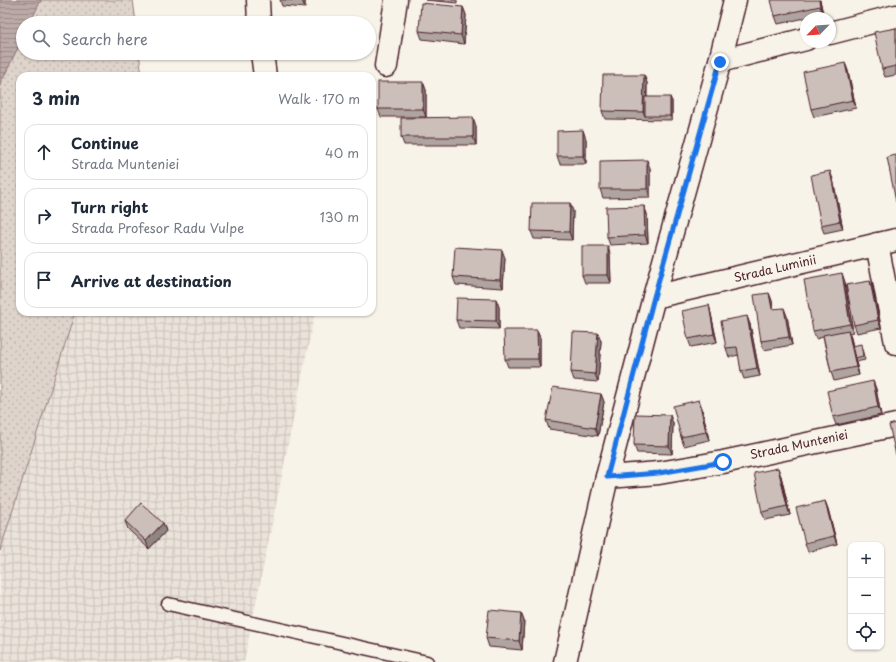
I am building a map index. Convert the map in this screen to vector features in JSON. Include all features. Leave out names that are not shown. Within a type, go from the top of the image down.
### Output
[{"type":"street","points":[[258,0],[259,16]]},
{"type":"street","points":[[386,66],[396,0]]},
{"type":"street","points":[[565,662],[607,477],[654,297],[720,62],[735,0]]},
{"type":"street","points":[[836,31],[896,16]]},
{"type":"street","points":[[720,62],[800,41]]},
{"type":"street","points":[[263,60],[264,72]]},
{"type":"street","points":[[887,242],[896,343]]},
{"type":"street","name":"Strada Luminii","points":[[654,297],[887,242]]},
{"type":"street","name":"Strada Munteniei","points":[[607,477],[659,473],[723,462],[896,425]]},
{"type":"lane","points":[[168,604],[427,662]]},
{"type":"shaded area","points":[[0,0],[133,0],[135,16],[16,16],[16,60],[140,60],[141,72],[16,72],[16,316],[74,316],[0,551]]},
{"type":"shaded area","points":[[0,0],[41,0],[33,16],[16,16],[16,52],[0,85]]},
{"type":"shaded area","points":[[67,316],[314,316],[244,662],[0,662],[0,529]]},
{"type":"building","points":[[771,0],[819,0],[820,6],[775,16]]},
{"type":"building","points":[[421,3],[463,7],[461,35],[419,31]]},
{"type":"building","points":[[896,28],[896,66],[882,69],[874,32]]},
{"type":"building","points":[[845,63],[853,100],[811,109],[803,72]]},
{"type":"building","points":[[603,75],[644,75],[643,112],[602,111]]},
{"type":"building","points":[[378,82],[423,82],[423,109],[378,109]]},
{"type":"building","points":[[645,97],[670,97],[670,116],[645,116]]},
{"type":"building","points":[[473,117],[473,137],[401,137],[401,118]]},
{"type":"building","points":[[583,130],[583,156],[557,156],[557,131]]},
{"type":"building","points":[[896,155],[896,202],[887,157]]},
{"type":"building","points":[[647,160],[647,189],[600,189],[600,161]]},
{"type":"building","points":[[830,171],[840,221],[821,225],[811,175]]},
{"type":"building","points":[[532,203],[570,203],[569,232],[531,231]]},
{"type":"building","points":[[644,206],[645,235],[607,237],[606,207]]},
{"type":"building","points":[[582,246],[608,246],[608,275],[582,275]]},
{"type":"building","points":[[455,247],[502,250],[500,280],[453,277]]},
{"type":"building","points":[[842,273],[850,324],[813,331],[804,280]]},
{"type":"building","points":[[870,281],[878,320],[854,325],[846,285]]},
{"type":"building","points":[[769,293],[772,309],[784,308],[789,337],[761,341],[754,295]]},
{"type":"building","points":[[457,298],[496,299],[496,321],[456,320]]},
{"type":"building","points":[[709,305],[714,334],[688,339],[682,311]]},
{"type":"building","points":[[747,316],[757,368],[741,371],[737,347],[726,348],[721,321]]},
{"type":"building","points":[[504,330],[537,330],[538,359],[505,359]]},
{"type":"building","points":[[848,330],[856,367],[831,372],[823,335]]},
{"type":"building","points":[[573,332],[598,333],[595,374],[571,372]]},
{"type":"building","points":[[861,344],[863,356],[855,358],[852,346]]},
{"type":"building","points":[[873,381],[878,407],[833,417],[827,391]]},
{"type":"building","points":[[553,387],[601,394],[595,428],[546,420]]},
{"type":"building","points":[[699,400],[706,432],[681,437],[673,406]]},
{"type":"building","points":[[635,414],[670,415],[669,446],[634,445]]},
{"type":"building","points":[[896,423],[896,455],[889,425]]},
{"type":"building","points":[[778,468],[787,506],[762,512],[754,473]]},
{"type":"building","points":[[825,501],[834,536],[805,543],[796,508]]},
{"type":"building","points":[[141,503],[163,523],[146,541],[125,521]]},
{"type":"building","points":[[489,610],[521,613],[519,641],[486,638]]},
{"type":"route","points":[[720,62],[654,297],[607,477],[659,473],[723,462]]}]
